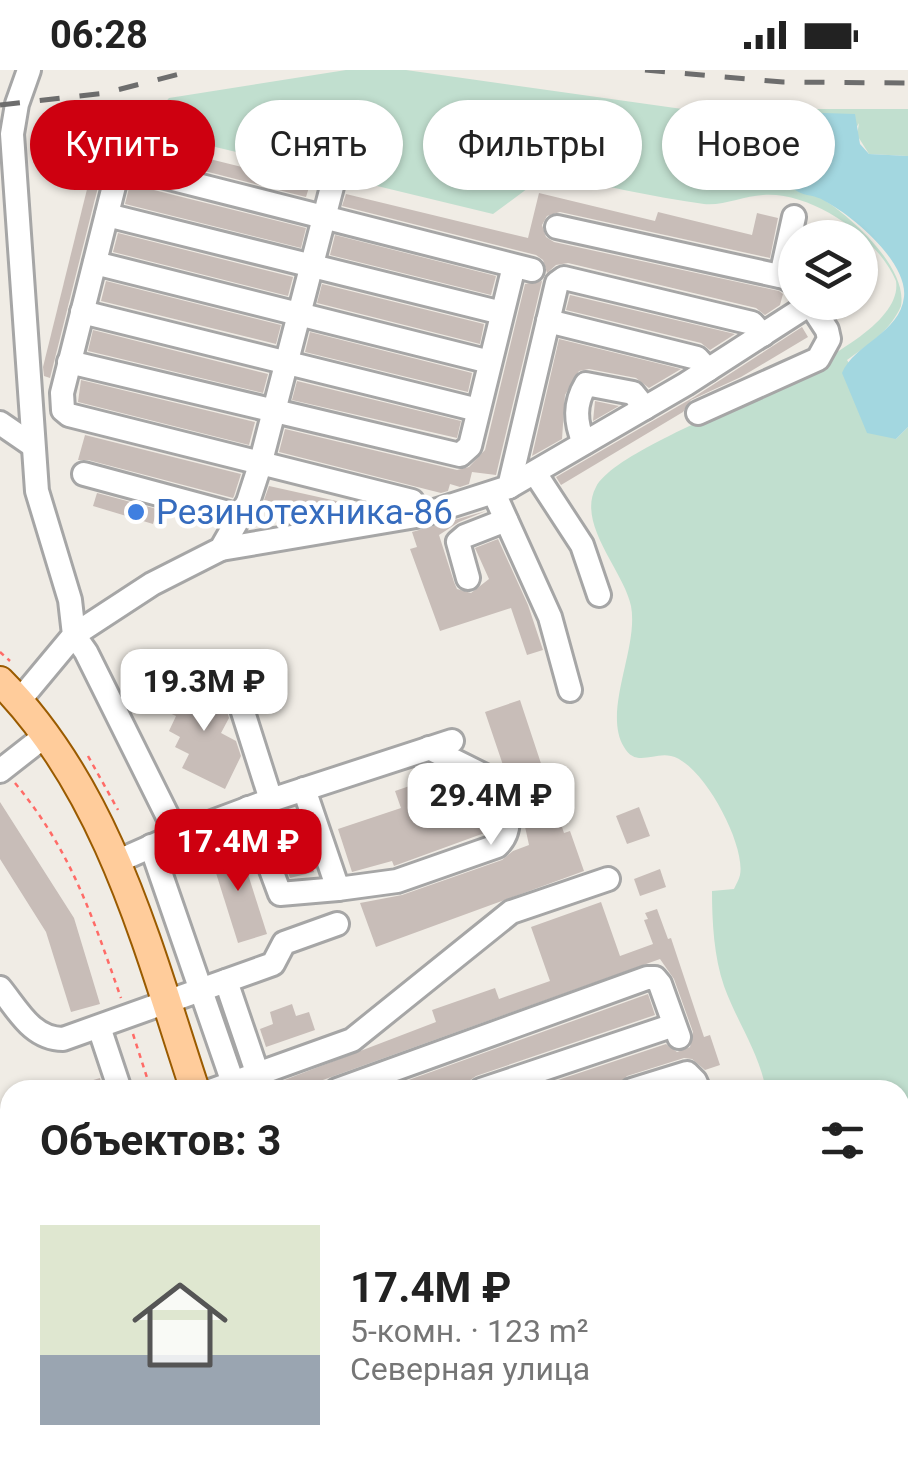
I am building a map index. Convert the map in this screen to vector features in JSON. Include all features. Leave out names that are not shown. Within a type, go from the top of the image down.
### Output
[{"type":"main road","points":[[10,691],[72,774],[116,862],[193,1080]]},
{"type":"lane","points":[[29,70],[16,104],[12,134],[32,445],[41,511],[70,600],[74,635],[177,834]]},
{"type":"lane","points":[[69,362],[460,454],[470,446],[502,313],[523,268],[126,169],[117,174],[69,362],[61,402],[69,415],[412,501]]},
{"type":"lane","points":[[221,549],[240,516],[260,465],[331,190]]},
{"type":"lane","points":[[107,216],[502,313]]},
{"type":"lane","points":[[794,216],[794,220]]},
{"type":"lane","points":[[557,227],[778,278]]},
{"type":"lane","points":[[94,263],[490,362]]},
{"type":"lane","points":[[570,690],[550,617],[506,520],[501,490],[558,283],[570,278],[752,324],[763,335]]},
{"type":"lane","points":[[82,312],[478,410]]},
{"type":"lane","points":[[10,691],[74,635],[135,594],[221,549],[422,515],[501,490],[645,408],[785,320]]},
{"type":"lane","points":[[698,413],[818,359],[829,339],[821,320]]},
{"type":"lane","points":[[548,321],[697,358],[708,370]]},
{"type":"lane","points":[[584,443],[576,418],[586,384],[633,393],[645,408]]},
{"type":"lane","points":[[0,423],[32,445]]},
{"type":"lane","points":[[534,472],[582,546],[599,595]]},
{"type":"lane","points":[[84,474],[240,516]]},
{"type":"lane","points":[[468,578],[458,542],[506,520]]},
{"type":"lane","points":[[236,690],[280,894],[398,880],[503,842],[509,822],[493,780],[429,748]]},
{"type":"lane","points":[[2,770],[46,736]]},
{"type":"lane","points":[[116,862],[177,834],[452,740]]},
{"type":"lane","points":[[304,789],[338,890]]},
{"type":"lane","points":[[151,846],[201,989],[222,1080]]},
{"type":"lane","points":[[240,1080],[352,1040],[512,912],[608,879]]},
{"type":"lane","points":[[0,988],[42,1036],[63,1038],[273,964],[284,942],[337,924]]},
{"type":"lane","points":[[365,1080],[656,978],[677,1031],[515,1080]]},
{"type":"lane","points":[[226,980],[258,1074]]},
{"type":"lane","points":[[99,1027],[117,1080]]},
{"type":"lane","points":[[664,1080],[686,1073],[694,1080]]},
{"type":"path","points":[[2,770],[36,808],[75,872],[148,1080]]},
{"type":"green space","points":[[346,70],[406,70],[619,100],[423,100],[423,190],[525,190],[493,214],[394,190],[403,190],[403,100],[235,100],[235,152],[215,147],[215,100],[167,100]]},
{"type":"green space","points":[[642,103],[662,106],[662,190],[821,190],[818,196],[850,220],[782,196],[704,204],[625,190],[642,190]]},
{"type":"green space","points":[[835,109],[908,109],[908,156],[869,154],[857,135],[859,123],[835,166]]},
{"type":"green space","points":[[878,249],[895,274],[901,306],[878,336],[847,360],[896,439],[908,427],[908,1080],[763,1080],[724,986],[714,939],[712,891],[734,889],[740,875],[736,845],[720,807],[696,773],[671,756],[639,758],[624,747],[617,716],[630,641],[631,606],[596,532],[591,501],[596,487],[618,465],[814,365],[858,338],[888,310],[896,281]]},
{"type":"water","points":[[835,113],[855,114],[860,144],[869,154],[908,156],[908,427],[896,439],[867,433],[842,373],[856,354],[894,320],[904,297],[903,283],[878,243],[878,220],[852,220],[823,200],[796,190],[835,190]]},
{"type":"building","points":[[215,160],[235,165],[235,179],[215,174]]},
{"type":"building","points":[[87,190],[97,190],[50,378],[44,376]]},
{"type":"building","points":[[128,190],[154,190],[306,228],[301,248],[125,204]]},
{"type":"building","points":[[279,190],[308,190],[306,197]]},
{"type":"building","points":[[539,193],[655,221],[658,212],[752,235],[757,213],[778,218],[770,258],[560,212],[547,216],[542,225],[546,237],[554,242],[778,291],[778,306],[765,315],[756,308],[568,263],[556,265],[547,273],[543,260],[536,255],[342,206],[346,194],[528,238]]},
{"type":"building","points":[[118,233],[293,277],[288,296],[113,252]]},
{"type":"building","points":[[335,235],[496,276],[491,295],[330,255]]},
{"type":"building","points":[[106,281],[281,325],[276,344],[101,301]]},
{"type":"building","points":[[542,281],[496,475],[472,472],[469,484],[450,484],[448,491],[441,493],[279,452],[285,429],[457,470],[469,467],[485,450],[525,284]]},
{"type":"building","points":[[322,284],[484,324],[480,344],[317,303]]},
{"type":"building","points":[[570,295],[735,334],[710,350],[701,343],[566,310]]},
{"type":"building","points":[[802,327],[808,337],[741,377],[691,400],[683,412],[561,485],[556,477],[694,397]]},
{"type":"building","points":[[93,330],[268,374],[263,393],[88,351]]},
{"type":"building","points":[[310,332],[472,373],[468,392],[305,352]]},
{"type":"building","points":[[559,339],[681,369],[649,388],[636,378],[589,369],[579,371],[565,395],[562,439],[532,456]]},
{"type":"building","points":[[81,380],[255,422],[249,445],[78,402]]},
{"type":"building","points":[[297,381],[461,421],[457,438],[292,400]]},
{"type":"building","points":[[595,401],[619,406],[593,421]]},
{"type":"building","points":[[85,435],[241,474],[234,496],[78,460]]},
{"type":"building","points":[[269,486],[350,504],[348,512],[332,515],[264,500]]},
{"type":"building","points":[[97,493],[157,509],[153,524],[93,506]]},
{"type":"building","points":[[486,511],[439,535],[454,582],[457,589],[471,593],[489,579],[475,548],[498,539],[528,605],[543,650],[527,655],[511,608],[440,631],[410,549],[417,547],[412,532]]},
{"type":"building","points":[[179,682],[205,695],[211,684],[221,689],[219,702],[225,705],[229,718],[221,733],[236,741],[241,756],[225,789],[182,768],[189,754],[175,747],[180,737],[169,731],[176,716],[165,711]]},
{"type":"building","points":[[520,700],[564,833],[570,831],[584,871],[376,947],[360,903],[402,895],[502,860],[529,845],[519,799],[485,712]]},
{"type":"building","points":[[427,780],[433,798],[470,785],[475,788],[490,831],[394,866],[392,861],[352,872],[338,829],[401,808],[395,791]]},
{"type":"building","points":[[0,802],[74,918],[100,1004],[71,1012],[46,932],[0,859]]},
{"type":"building","points":[[639,807],[650,836],[627,844],[616,816]]},
{"type":"building","points":[[283,817],[286,827],[298,823],[314,872],[290,878],[269,822]]},
{"type":"building","points":[[239,846],[267,934],[238,943],[210,854]]},
{"type":"building","points":[[660,869],[666,887],[640,896],[634,879]]},
{"type":"building","points":[[601,902],[620,956],[653,944],[644,920],[648,919],[645,913],[657,909],[668,939],[671,938],[704,1037],[710,1035],[720,1065],[705,1070],[692,1059],[684,1058],[624,1080],[558,1080],[666,1044],[677,1052],[690,1047],[693,1032],[674,979],[660,959],[323,1080],[284,1080],[436,1022],[432,1010],[495,988],[499,999],[550,981],[531,927]]},
{"type":"building","points":[[648,994],[655,1015],[470,1080],[409,1080]]},
{"type":"building","points":[[292,1004],[296,1016],[309,1012],[315,1030],[266,1047],[260,1029],[273,1024],[270,1012]]},
{"type":"railway","points":[[0,105],[105,93],[195,70]]},
{"type":"railway","points":[[645,70],[783,82],[908,83]]},
{"type":"place","name":"Резинотехника-86","points":[[136,512]]}]
